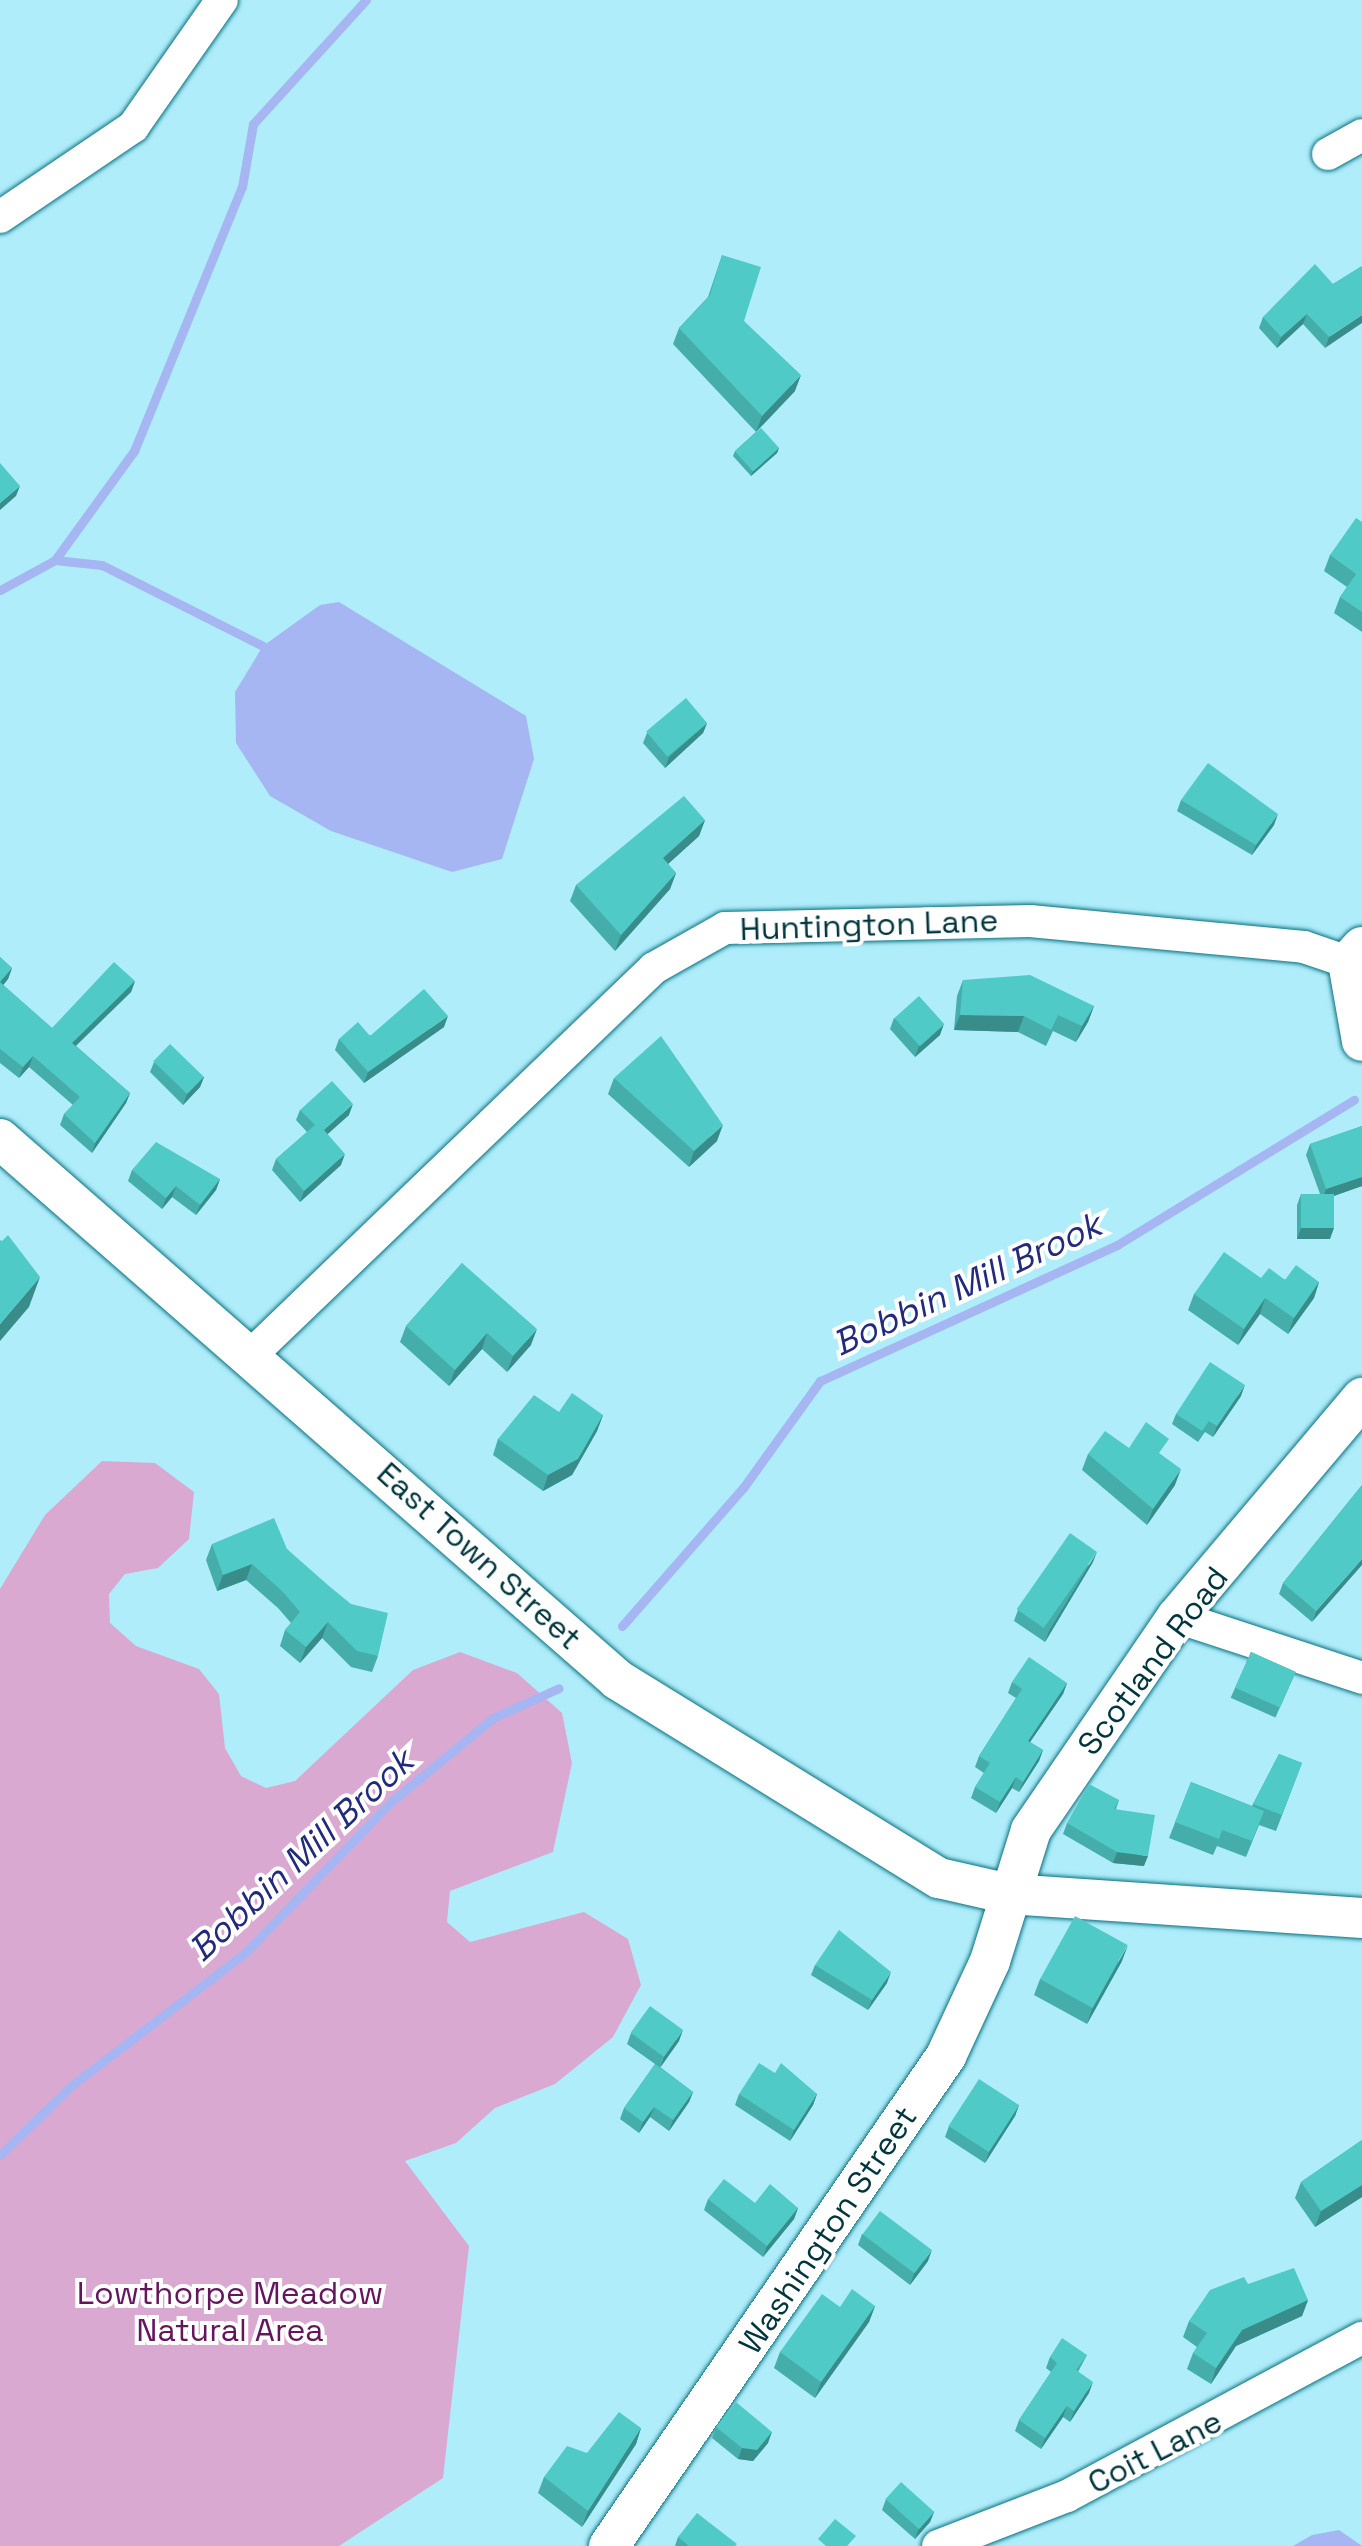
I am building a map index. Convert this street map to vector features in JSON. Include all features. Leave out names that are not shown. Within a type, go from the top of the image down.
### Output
[{"type":"street","points":[[0,216],[133,127],[222,0]]},
{"type":"street","points":[[1328,154],[1362,135]]},
{"type":"street","name":"Huntington Lane","points":[[252,1354],[654,968],[725,928],[1030,920],[1355,954]]},
{"type":"street","points":[[1355,954],[1362,1041]]},
{"type":"street","name":"East Town Street","points":[[0,1140],[252,1354],[618,1680],[940,1878],[1009,1894],[1362,1918]]},
{"type":"street","name":"Scotland Road","points":[[1009,1894],[1031,1830],[1177,1617],[1362,1398]]},
{"type":"street","points":[[1177,1617],[1362,1678]]},
{"type":"street","name":"Washington Street","points":[[608,2546],[946,2056],[1009,1894]]},
{"type":"street","name":"Coit Lane","points":[[938,2546],[1068,2496],[1362,2338]]},
{"type":"green space","name":"Lowthorpe Meadow Natural Area","points":[[102,1461],[155,1463],[194,1492],[189,1539],[158,1568],[125,1574],[109,1594],[110,1623],[136,1646],[199,1669],[219,1694],[225,1748],[241,1776],[266,1788],[295,1781],[413,1670],[460,1652],[517,1673],[562,1713],[572,1763],[553,1852],[450,1891],[447,1922],[470,1942],[584,1912],[628,1939],[641,1985],[613,2037],[555,2084],[495,2108],[456,2143],[405,2161],[469,2246],[443,2478],[339,2546],[0,2546],[0,1589],[45,1515]]},
{"type":"water","points":[[339,602],[526,716],[534,759],[502,859],[452,872],[331,831],[270,796],[236,743],[235,692],[263,646],[320,605]]},
{"type":"water","points":[[1339,2530],[1362,2546],[1293,2546],[1312,2535]]},
{"type":"building","points":[[722,255],[761,267],[744,321],[801,375],[762,416],[679,328],[710,295]]},
{"type":"building","points":[[1315,264],[1333,284],[1362,266],[1362,315],[1329,337],[1307,314],[1281,337],[1263,317]]},
{"type":"building","points":[[761,428],[779,448],[753,471],[735,451]]},
{"type":"building","points":[[0,463],[20,486],[0,503]]},
{"type":"building","points":[[1356,518],[1362,522],[1362,612],[1340,597],[1356,574],[1330,555]]},
{"type":"building","points":[[686,698],[707,723],[667,757],[646,731]]},
{"type":"building","points":[[1208,763],[1278,814],[1256,845],[1181,800]]},
{"type":"building","points":[[684,796],[705,820],[663,858],[676,873],[621,935],[576,885]]},
{"type":"building","points":[[0,957],[12,968],[0,982]]},
{"type":"building","points":[[114,962],[135,981],[72,1043],[130,1093],[95,1143],[64,1114],[80,1097],[33,1056],[23,1067],[0,1049],[0,982],[52,1028]]},
{"type":"building","points":[[1030,975],[1094,1006],[1082,1026],[1058,1015],[1051,1030],[1024,1016],[960,1015],[963,980]]},
{"type":"building","points":[[424,989],[448,1016],[368,1072],[339,1039],[358,1022],[370,1036]]},
{"type":"building","points":[[919,996],[944,1024],[920,1046],[894,1018]]},
{"type":"building","points":[[661,1036],[723,1125],[694,1151],[614,1078]]},
{"type":"building","points":[[170,1044],[204,1077],[187,1094],[153,1061]]},
{"type":"building","points":[[332,1081],[353,1104],[324,1130],[345,1154],[304,1191],[276,1159],[315,1125],[300,1110]]},
{"type":"building","points":[[1362,1126],[1362,1177],[1326,1189],[1310,1144]]},
{"type":"building","points":[[156,1142],[220,1179],[200,1205],[176,1186],[166,1198],[132,1170]]},
{"type":"building","points":[[1301,1194],[1334,1194],[1334,1228],[1301,1228]]},
{"type":"building","points":[[8,1235],[40,1277],[0,1324],[0,1240]]},
{"type":"building","points":[[1224,1252],[1261,1278],[1269,1268],[1285,1280],[1296,1265],[1319,1282],[1294,1318],[1265,1298],[1244,1329],[1194,1294]]},
{"type":"building","points":[[462,1263],[537,1329],[513,1356],[487,1333],[455,1370],[406,1326]]},
{"type":"building","points":[[1210,1362],[1245,1385],[1217,1426],[1209,1421],[1202,1431],[1176,1414]]},
{"type":"building","points":[[572,1393],[603,1415],[578,1459],[548,1475],[498,1439],[534,1395],[559,1412]]},
{"type":"building","points":[[1146,1422],[1169,1439],[1159,1453],[1181,1469],[1153,1509],[1088,1454],[1105,1431],[1129,1448]]},
{"type":"building","points":[[1362,1485],[1362,1559],[1316,1611],[1283,1583]]},
{"type":"building","points":[[274,1518],[287,1549],[329,1586],[351,1604],[388,1613],[378,1656],[357,1651],[328,1622],[306,1647],[285,1630],[300,1612],[252,1564],[223,1575],[212,1544]]},
{"type":"building","points":[[1070,1533],[1097,1552],[1044,1628],[1017,1609]]},
{"type":"building","points":[[1251,1652],[1296,1672],[1280,1708],[1235,1688]]},
{"type":"building","points":[[1029,1657],[1067,1683],[1028,1741],[1043,1750],[1023,1782],[1016,1777],[1000,1802],[975,1787],[990,1763],[979,1756],[1022,1689],[1012,1682]]},
{"type":"building","points":[[1279,1754],[1302,1763],[1282,1815],[1253,1804]]},
{"type":"building","points":[[1191,1782],[1264,1811],[1252,1841],[1222,1830],[1219,1839],[1175,1822]]},
{"type":"building","points":[[1089,1784],[1119,1800],[1114,1809],[1155,1815],[1148,1856],[1117,1852],[1067,1823]]},
{"type":"building","points":[[1075,1916],[1127,1945],[1093,2008],[1040,1979]]},
{"type":"building","points":[[839,1930],[891,1972],[872,2000],[815,1965]]},
{"type":"building","points":[[650,2006],[683,2030],[664,2057],[631,2033]]},
{"type":"building","points":[[759,2063],[775,2073],[781,2063],[817,2094],[794,2130],[739,2094]]},
{"type":"building","points":[[655,2064],[693,2092],[673,2120],[654,2107],[643,2122],[624,2108]]},
{"type":"building","points":[[979,2079],[1019,2105],[989,2152],[949,2126]]},
{"type":"building","points":[[1362,2140],[1362,2185],[1321,2211],[1301,2182]]},
{"type":"building","points":[[724,2179],[755,2203],[770,2184],[798,2208],[767,2246],[708,2199]]},
{"type":"building","points":[[880,2211],[932,2250],[914,2273],[863,2234]]},
{"type":"building","points":[[1294,2268],[1308,2300],[1242,2330],[1216,2368],[1193,2353],[1207,2333],[1189,2321],[1210,2290],[1244,2277],[1248,2284]]},
{"type":"building","points":[[852,2289],[875,2306],[821,2382],[780,2352],[822,2294],[840,2307]]},
{"type":"building","points":[[1062,2338],[1087,2355],[1076,2370],[1093,2382],[1074,2411],[1067,2406],[1045,2438],[1019,2420],[1057,2363],[1050,2357]]},
{"type":"building","points":[[736,2402],[772,2432],[757,2450],[742,2448],[716,2427]]},
{"type":"building","points":[[619,2412],[641,2428],[588,2511],[544,2477],[567,2446],[587,2453]]},
{"type":"building","points":[[901,2482],[934,2512],[919,2529],[886,2499]]},
{"type":"building","points":[[697,2513],[737,2544],[689,2546],[678,2537]]},
{"type":"building","points":[[835,2519],[856,2536],[847,2546],[826,2546],[818,2539]]},
{"type":"waterway","points":[[0,590],[55,560],[134,451],[242,187],[253,124],[366,0]]},
{"type":"waterway","points":[[55,560],[102,565],[263,646]]},
{"type":"waterway","name":"Bobbin Mill Brook","points":[[622,1626],[743,1488],[820,1381],[1117,1245],[1354,1100]]},
{"type":"waterway","name":"Bobbin Mill Brook","points":[[0,2155],[71,2086],[245,1953],[392,1801],[493,1718],[559,1688]]}]
